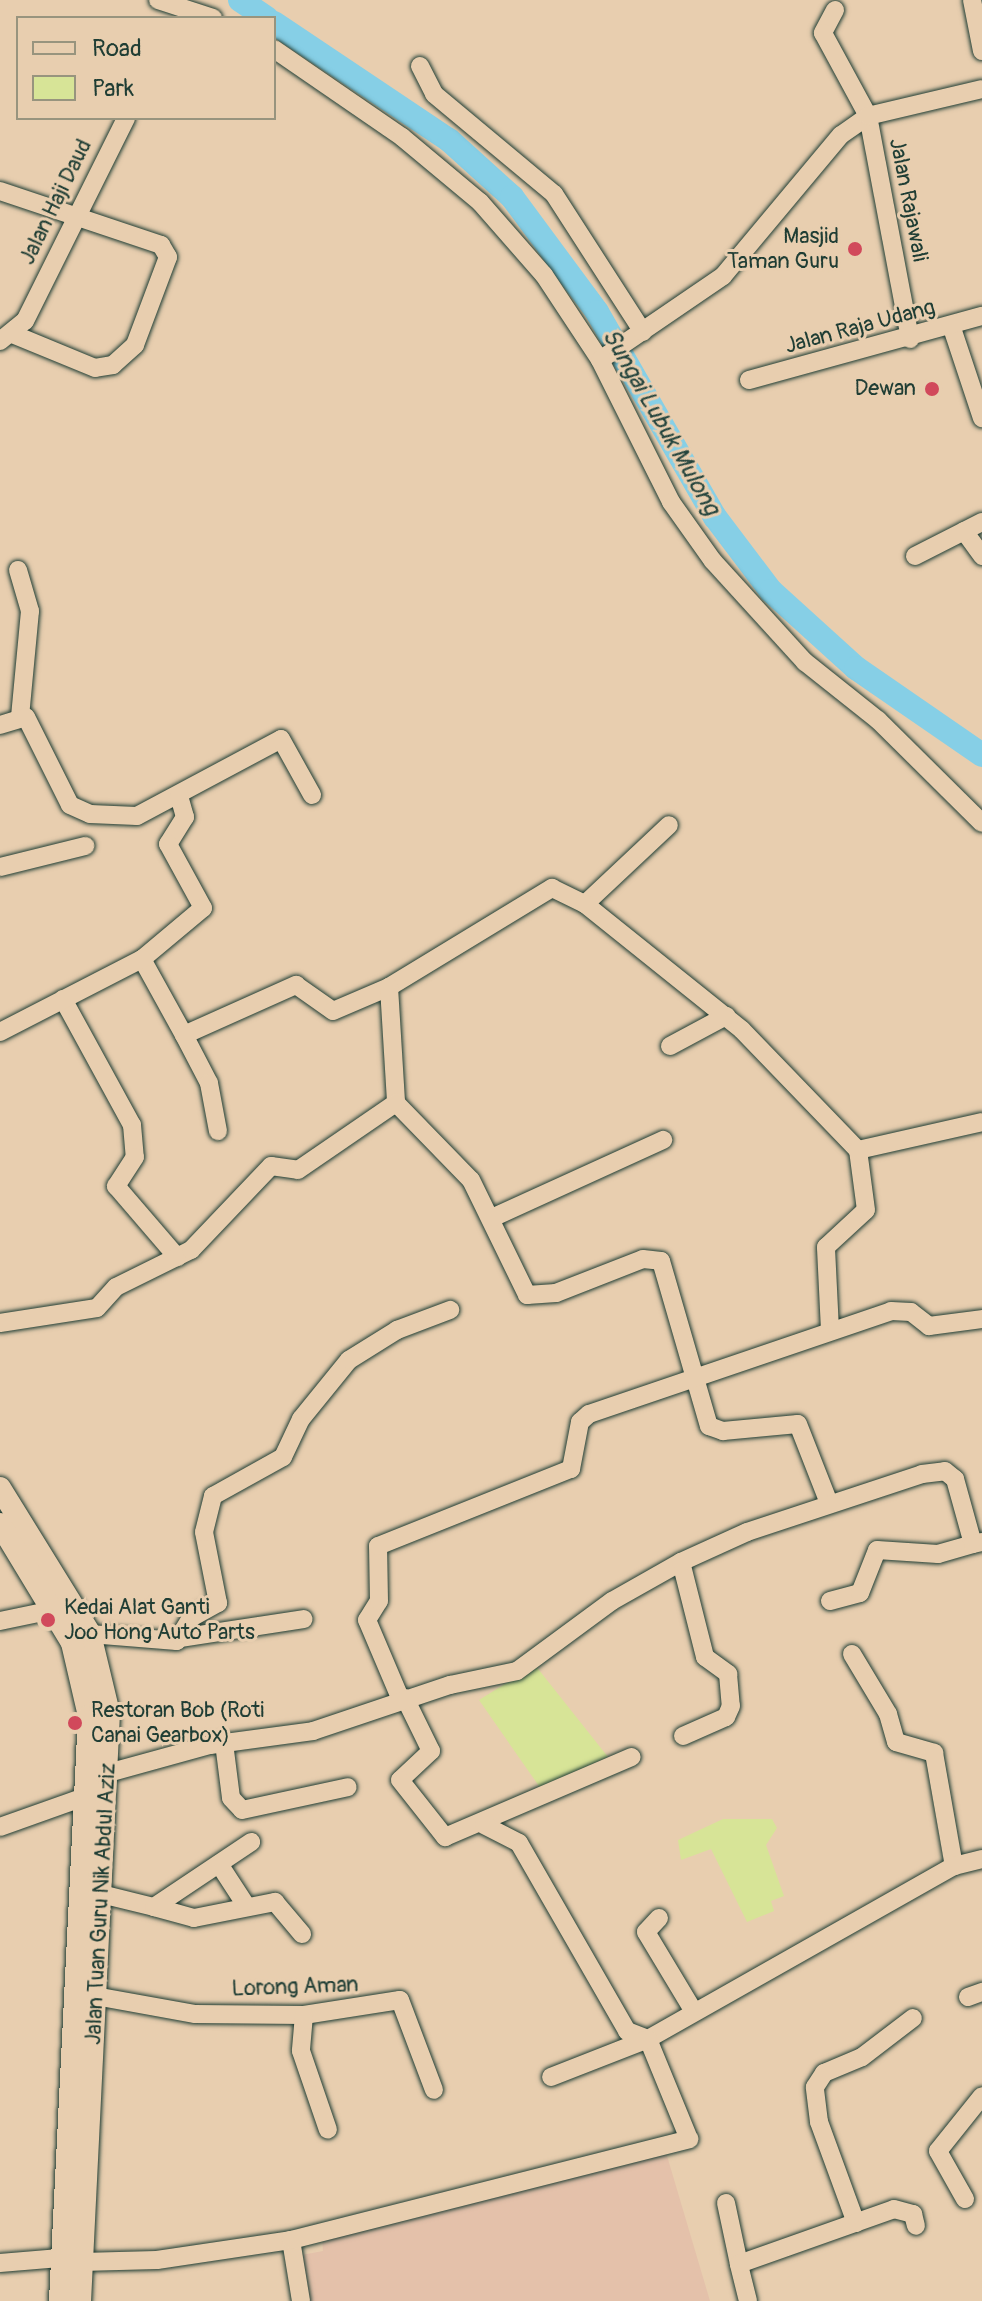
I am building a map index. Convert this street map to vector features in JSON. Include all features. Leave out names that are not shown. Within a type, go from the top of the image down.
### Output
[{"type":"main road","name":"Jalan Tuan Guru Nik Abdul Aziz","points":[[0,1488],[90,1634],[105,1682],[108,1773],[95,1996],[79,2103]]},
{"type":"main road","name":"Jalan Tuan Guru Nik Abdul Aziz","points":[[0,1524],[53,1610],[84,1678],[87,1796],[79,2103],[71,2260],[60,2301]]},
{"type":"main road","name":"Jalan Tuan Guru Nik Abdul Aziz","points":[[71,2260],[80,2301]]},
{"type":"street","points":[[158,0],[200,16]]},
{"type":"street","points":[[972,0],[982,51]]},
{"type":"street","points":[[835,10],[823,24],[825,44],[868,116]]},
{"type":"street","points":[[276,50],[402,137],[480,202],[544,275],[601,358],[671,502],[713,561],[805,662],[878,720],[982,823]]},
{"type":"street","points":[[420,66],[434,94],[554,194],[639,334]]},
{"type":"street","points":[[601,358],[723,276],[821,153],[868,116],[982,89]]},
{"type":"street","name":"Jalan Rajawali","points":[[868,116],[910,339]]},
{"type":"street","name":"Jalan Haji Daud","points":[[8,338],[125,120]]},
{"type":"street","points":[[0,191],[165,250],[135,345],[113,365],[95,368],[8,338]]},
{"type":"street","name":"Jalan Raja Udang","points":[[749,380],[952,328],[982,316]]},
{"type":"street","points":[[952,328],[982,418]]},
{"type":"street","points":[[915,556],[982,522]]},
{"type":"street","points":[[964,531],[982,556]]},
{"type":"street","points":[[18,570],[30,611],[20,716]]},
{"type":"street","points":[[0,725],[20,716]]},
{"type":"street","points":[[20,716],[33,726],[70,805],[114,818],[179,796],[281,739],[312,795]]},
{"type":"street","points":[[0,1032],[142,959],[203,908],[168,844],[185,817],[179,796]]},
{"type":"street","points":[[585,904],[669,825]]},
{"type":"street","points":[[0,867],[85,846]]},
{"type":"street","points":[[184,1035],[290,986],[302,984],[333,1011],[389,987],[552,888],[585,904],[726,1016],[858,1150],[866,1210],[826,1247],[830,1330]]},
{"type":"street","points":[[142,959],[209,1083],[218,1131]]},
{"type":"street","points":[[389,987],[396,1103],[426,1127],[494,1217],[517,1285],[527,1295],[556,1293],[643,1259],[661,1261],[691,1380],[718,1432],[798,1424],[829,1503]]},
{"type":"street","points":[[63,999],[132,1123],[135,1157],[116,1186],[177,1257]]},
{"type":"street","points":[[670,1046],[726,1016]]},
{"type":"street","points":[[0,1323],[87,1314],[116,1287],[177,1257],[271,1166],[298,1170],[396,1103]]},
{"type":"street","points":[[858,1150],[982,1122]]},
{"type":"street","points":[[494,1217],[663,1140]]},
{"type":"street","points":[[180,1638],[191,1618],[218,1603],[204,1532],[213,1496],[283,1457],[301,1419],[349,1360],[397,1330],[450,1310]]},
{"type":"street","points":[[632,1757],[484,1825],[445,1837],[400,1780],[431,1751],[367,1620],[379,1601],[374,1550],[564,1473],[576,1463],[576,1433],[589,1414],[891,1311],[911,1312],[929,1326],[982,1319]]},
{"type":"street","points":[[108,1773],[224,1743],[313,1731],[403,1699],[530,1665],[612,1601],[681,1562],[829,1503],[945,1471],[958,1484],[978,1543],[938,1554],[877,1550],[860,1593],[830,1601]]},
{"type":"street","points":[[681,1562],[705,1657],[728,1674],[731,1706],[723,1719],[683,1736]]},
{"type":"street","points":[[0,1621],[53,1610]]},
{"type":"street","points":[[90,1634],[166,1643],[180,1638],[304,1619]]},
{"type":"street","points":[[852,1654],[888,1714],[896,1742],[934,1753],[954,1866]]},
{"type":"street","points":[[224,1743],[231,1798],[242,1810],[348,1787]]},
{"type":"street","points":[[0,1827],[87,1796]]},
{"type":"street","points":[[0,2263],[157,2260],[291,2240],[689,2139],[648,2039],[627,2031],[519,1843],[484,1825]]},
{"type":"street","points":[[154,1907],[251,1842]]},
{"type":"street","points":[[551,2077],[648,2039],[954,1866],[982,1859]]},
{"type":"street","points":[[219,1864],[247,1907]]},
{"type":"street","points":[[101,1894],[191,1918],[279,1902],[302,1934]]},
{"type":"street","points":[[659,1918],[646,1932],[694,2012]]},
{"type":"street","name":"Lorong Aman","points":[[95,1996],[195,2014],[304,2015],[400,2000],[434,2090]]},
{"type":"street","points":[[304,2015],[302,2054],[328,2130]]},
{"type":"street","points":[[856,2223],[819,2122],[815,2087],[824,2073],[862,2057],[913,2018]]},
{"type":"street","points":[[965,2199],[938,2151],[982,2096]]},
{"type":"street","points":[[726,2203],[748,2301]]},
{"type":"street","points":[[739,2264],[906,2208],[916,2226]]},
{"type":"street","points":[[291,2240],[301,2301]]},
{"type":"shaded area","points":[[665,2149],[710,2301],[304,2301],[296,2256],[323,2251],[322,2238]]},
{"type":"green space","points":[[535,1665],[608,1757],[541,1789],[479,1700]]},
{"type":"green space","points":[[723,1819],[772,1819],[777,1828],[766,1845],[784,1896],[771,1901],[774,1911],[747,1922],[711,1849],[681,1860],[678,1840]]},
{"type":"waterway","name":"Sungai Lubuk Mulong","points":[[240,0],[264,16]]},
{"type":"waterway","name":"Sungai Lubuk Mulong","points":[[276,24],[449,140],[512,197],[597,312],[715,517],[771,591],[856,668],[982,755]]},
{"type":"place","name":"Masjid Taman Guru","points":[[855,249]]},
{"type":"place","name":"Dewan","points":[[932,389]]},
{"type":"place","name":"Kedai Alat Ganti Joo Hong Auto Parts","points":[[48,1620]]},
{"type":"place","name":"Restoran Bob (Roti Canai Gearbox)","points":[[75,1723]]}]
